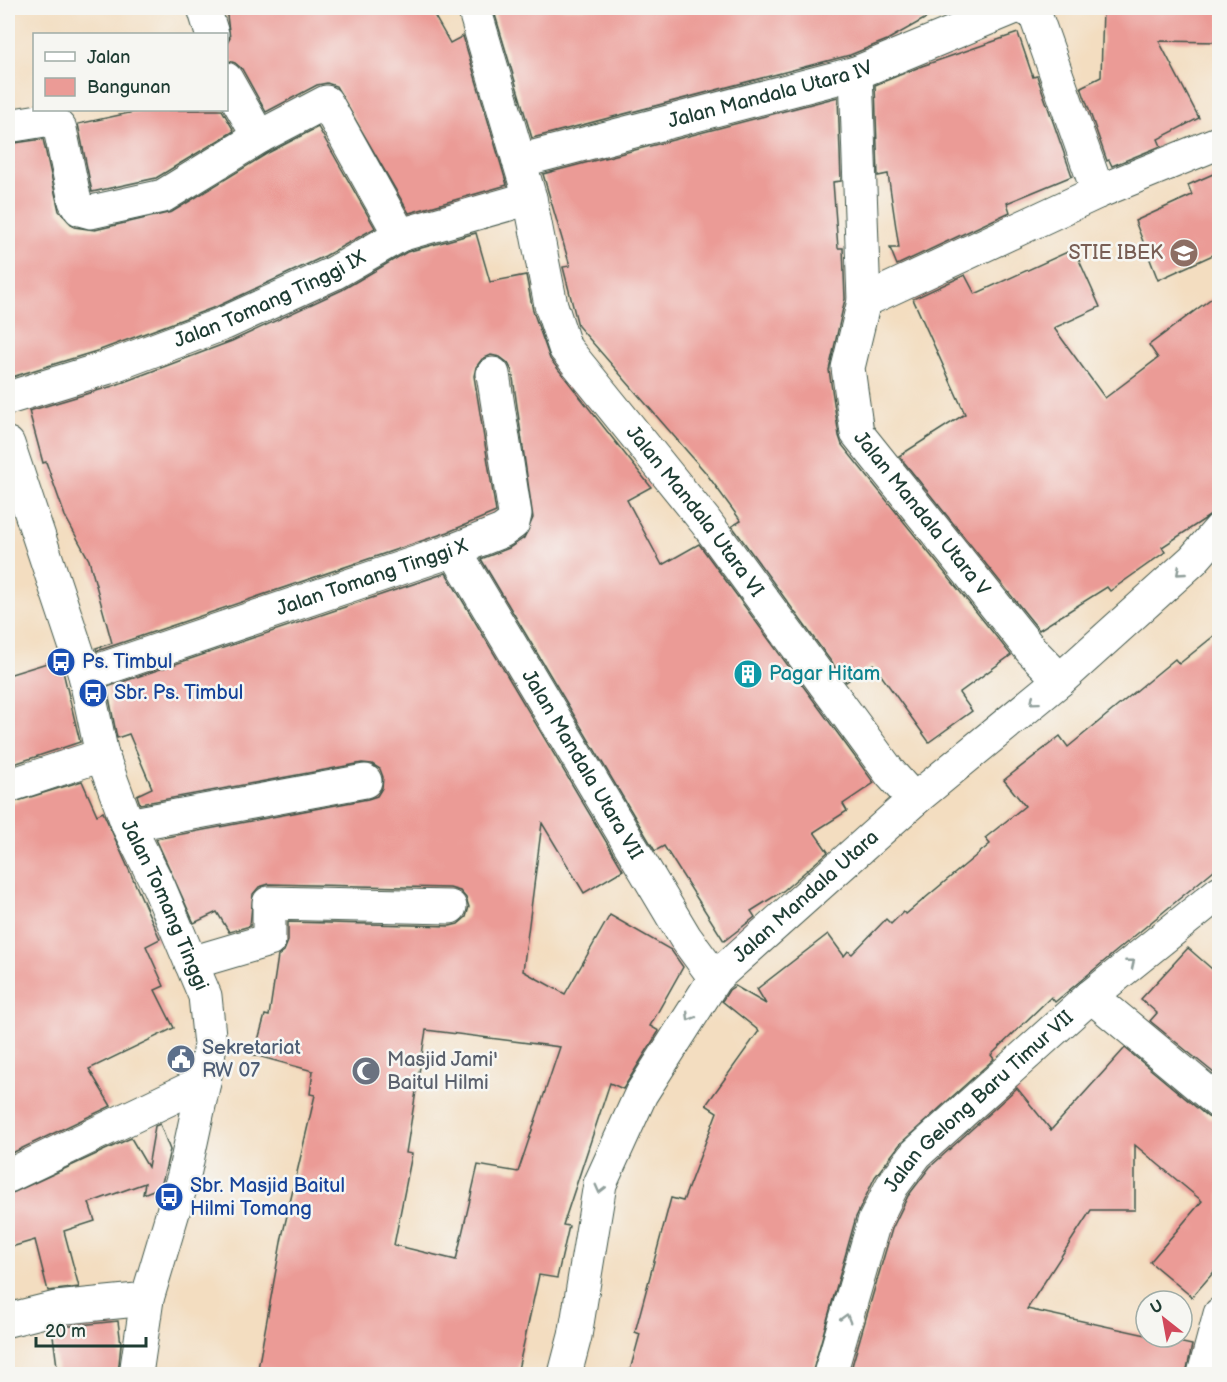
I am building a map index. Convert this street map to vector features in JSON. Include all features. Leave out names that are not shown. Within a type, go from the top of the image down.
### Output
[{"type":"street","points":[[204,8],[212,33]]},
{"type":"street","name":"Jalan Mandala Utara VI","points":[[474,8],[530,198],[551,305],[565,348],[705,521],[890,773],[914,800]]},
{"type":"street","name":"Jalan Mandala Utara IV","points":[[519,161],[856,73],[1012,8]]},
{"type":"street","points":[[1024,8],[1035,14],[1098,192]]},
{"type":"street","name":"Jalan Mandala Utara V","points":[[856,73],[864,301],[848,368],[857,433],[1031,650],[1060,680]]},
{"type":"street","points":[[228,83],[259,137]]},
{"type":"street","points":[[8,126],[51,119],[56,123],[60,129],[75,201],[80,209],[91,212],[163,196],[259,137],[326,102],[400,235]]},
{"type":"street","points":[[864,301],[1098,192],[1220,142]]},
{"type":"street","name":"Jalan Tomang Tinggi IX","points":[[8,398],[106,368],[225,323],[334,273],[400,235],[530,198]]},
{"type":"street","name":"Jalan Tomang Tinggi X","points":[[84,675],[454,550],[502,531],[513,523],[515,514],[493,374]]},
{"type":"street","name":"Jalan Tomang Tinggi","points":[[8,444],[84,675],[102,755],[128,825],[159,887],[205,996],[210,1045],[204,1082],[184,1175],[147,1299],[136,1374]]},
{"type":"street","name":"Jalan Mandala Utara","points":[[565,1374],[575,1336],[600,1184],[641,1094],[715,978],[914,800],[1060,680],[1193,560],[1220,529]]},
{"type":"street","name":"Jalan Mandala Utara VII","points":[[454,550],[685,937],[715,978]]},
{"type":"street","points":[[8,786],[102,755]]},
{"type":"street","points":[[128,825],[365,781]]},
{"type":"street","name":"Jalan Gelong Baru Timur VII","points":[[830,1374],[874,1222],[892,1186],[924,1146],[1091,996],[1220,892]]},
{"type":"street","points":[[191,963],[269,940],[269,903],[450,907]]},
{"type":"street","points":[[1091,996],[1220,1103]]},
{"type":"street","points":[[8,1176],[204,1082]]},
{"type":"street","points":[[8,1320],[56,1308],[147,1299]]},
{"type":"street","points":[[1203,1374],[1220,1314]]},
{"type":"building","points":[[226,8],[430,8],[450,43],[463,36],[507,185],[409,213],[336,86],[327,83],[317,85],[266,112],[242,69],[228,61],[230,38]]},
{"type":"building","points":[[493,8],[944,8],[887,40],[850,55],[532,138]]},
{"type":"building","points":[[1103,8],[1220,8],[1220,42],[1159,41],[1199,118],[1158,139],[1161,146],[1112,166],[1109,160],[1107,161],[1081,87],[1101,77]]},
{"type":"building","points":[[1018,33],[1033,77],[1037,76],[1072,176],[1007,203],[1010,212],[897,265],[890,248],[899,248],[888,174],[878,176],[875,85]]},
{"type":"building","points":[[838,97],[841,181],[833,182],[838,248],[843,248],[845,299],[829,370],[839,436],[842,445],[1011,655],[959,693],[972,711],[929,742],[873,664],[846,682],[732,526],[741,521],[706,473],[578,326],[563,267],[570,266],[543,174]]},
{"type":"building","points":[[138,111],[223,111],[234,131],[156,178],[92,192],[78,124]]},
{"type":"building","points":[[318,127],[375,228],[325,256],[218,306],[100,350],[12,377],[8,349],[8,144],[43,139],[59,211],[74,227],[95,230],[172,212],[268,153]]},
{"type":"building","points":[[1220,171],[1220,261],[1215,254],[1158,280],[1135,221],[1192,195],[1188,185]]},
{"type":"building","points":[[476,233],[490,282],[526,275],[533,311],[550,359],[651,487],[627,500],[662,565],[699,544],[874,783],[843,804],[847,811],[814,832],[828,852],[783,891],[751,911],[755,917],[724,941],[664,846],[655,851],[481,559],[509,548],[524,538],[533,518],[512,371],[508,363],[500,357],[491,355],[482,359],[476,367],[474,376],[496,512],[448,532],[97,651],[96,648],[112,643],[89,560],[65,516],[46,462],[43,463],[29,411],[113,386],[232,341],[342,290],[407,252]]},
{"type":"building","points":[[1074,249],[1100,307],[1054,328],[1105,398],[1158,358],[1149,345],[1220,292],[1220,509],[1162,547],[1165,552],[1110,591],[1107,587],[1039,630],[899,456],[965,414],[913,299],[965,275],[975,294]]},
{"type":"building","points":[[446,573],[623,870],[584,893],[542,823],[523,971],[565,994],[610,915],[671,950],[683,967],[650,1026],[659,1031],[623,1089],[610,1083],[563,1225],[569,1226],[557,1278],[539,1275],[517,1374],[257,1374],[282,1237],[315,1095],[310,1094],[313,1071],[254,1055],[265,1015],[269,1016],[278,956],[284,951],[288,941],[288,922],[450,926],[458,924],[466,917],[469,907],[460,891],[450,888],[269,884],[259,887],[253,894],[250,926],[229,932],[217,912],[194,923],[156,839],[368,799],[377,796],[382,788],[383,777],[380,769],[372,764],[362,763],[140,804],[137,795],[152,788],[129,734],[117,738],[107,687]],"holes":[[[426,1030],[560,1047],[518,1172],[478,1165],[456,1260],[394,1245],[412,1154],[406,1153]]]},
{"type":"building","points":[[1220,631],[1220,865],[1055,1002],[1051,997],[991,1055],[994,1059],[901,1143],[875,1177],[856,1217],[812,1374],[629,1374],[640,1334],[635,1332],[671,1198],[683,1201],[717,1112],[706,1105],[759,1031],[722,1001],[729,990],[735,986],[766,1004],[757,989],[828,934],[844,956],[848,951],[852,954],[886,919],[891,924],[903,912],[906,914],[990,844],[985,838],[1025,806],[1004,780],[1060,736],[1068,747],[1175,659],[1179,664]]},
{"type":"building","points":[[60,659],[80,742],[8,766],[8,675]]},
{"type":"building","points":[[82,781],[97,815],[103,812],[160,939],[146,946],[164,986],[155,990],[174,1028],[89,1069],[111,1106],[12,1153],[8,1146],[8,804]]},
{"type":"building","points":[[1188,948],[1220,976],[1220,1078],[1150,1021],[1157,1013],[1141,999]]},
{"type":"building","points":[[1125,1048],[1208,1117],[1220,1121],[1220,1265],[1194,1295],[1194,1289],[1182,1289],[1150,1262],[1202,1201],[1135,1145],[1135,1210],[1091,1210],[1027,1309],[1134,1332],[1134,1349],[1191,1349],[1186,1374],[886,1374],[852,1366],[892,1229],[908,1196],[930,1167],[1017,1088],[1051,1130]]},
{"type":"building","points":[[160,1124],[170,1150],[161,1187],[143,1194],[145,1183],[89,1203],[95,1221],[64,1231],[79,1287],[48,1291],[35,1240],[8,1248],[8,1195],[131,1138],[148,1167],[155,1126]]},
{"type":"building","points":[[118,1321],[121,1344],[118,1374],[58,1374],[52,1328]]},
{"type":"place","name":"STIE IBEK","points":[[1184,253]]},
{"type":"place","name":"Ps. Timbul","points":[[61,662]]},
{"type":"place","name":"Pagar Hitam","points":[[748,674]]},
{"type":"place","name":"Sbr. Ps. Timbul","points":[[93,693]]},
{"type":"place","name":"Sekretariat RW 07","points":[[181,1059]]},
{"type":"place","name":"Masjid Jami' Baitul Hilmi","points":[[366,1071]]},
{"type":"place","name":"Sbr. Masjid Baitul Hilmi Tomang","points":[[169,1197]]}]
